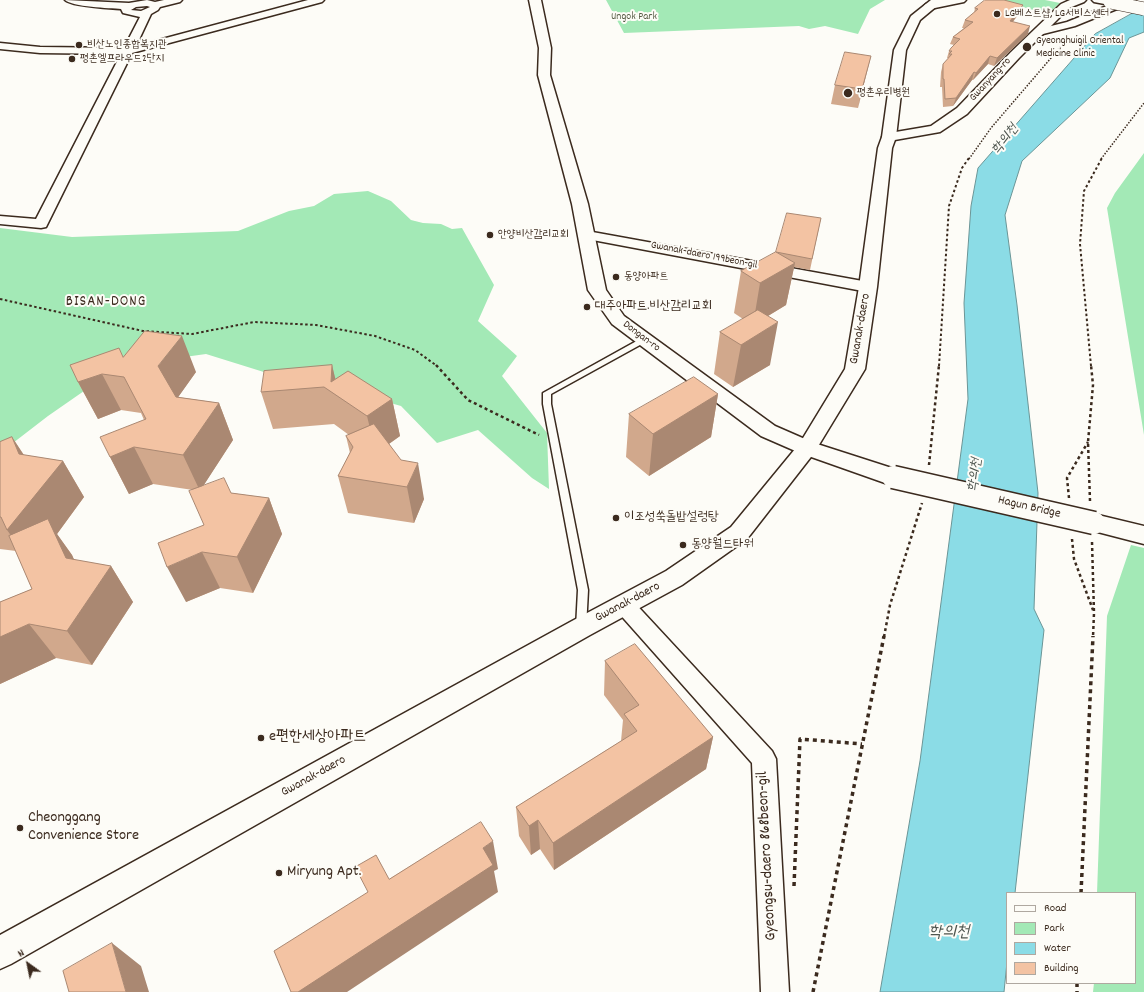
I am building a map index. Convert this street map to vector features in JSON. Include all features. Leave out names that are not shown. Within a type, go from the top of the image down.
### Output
[{"type":"street","points":[[70,0],[100,5],[128,6],[147,3],[155,5],[178,0]]},
{"type":"street","points":[[0,46],[40,50],[128,51],[319,0]]},
{"type":"street","name":"Dongan-ro","points":[[535,0],[545,48],[544,75],[587,235],[596,290],[618,320],[768,431],[807,448],[893,477]]},
{"type":"street","points":[[934,3],[960,0]]},
{"type":"street","name":"Gwanyang-ro","points":[[889,137],[935,129],[962,111],[1015,55],[1065,6],[1080,0]]},
{"type":"street","points":[[1098,0],[1144,9]]},
{"type":"street","points":[[1039,32],[1071,24],[1131,0]]},
{"type":"street","name":"Gwanak-daero","points":[[0,953],[674,578],[739,533],[807,448],[855,369],[868,287],[885,148],[889,137],[900,50],[915,18],[934,3]]},
{"type":"street","points":[[128,6],[126,11],[129,13],[147,12],[155,8],[155,5]]},
{"type":"street","points":[[0,220],[41,224],[147,12]]},
{"type":"street","name":"Gwanak-daero 199beon-gil","points":[[587,235],[868,287]]},
{"type":"street","name":"Hagun Bridge","points":[[893,477],[1092,522]]},
{"type":"street","points":[[1092,522],[1144,534]]},
{"type":"street","name":"Gyeongsu-daero 868beon-gil","points":[[624,605],[764,759],[775,992]]},
{"type":"lane","points":[[582,628],[583,590],[546,393],[645,340]]},
{"type":"path","points":[[1081,892],[1094,613],[1088,442],[1093,385],[1080,244],[1084,191],[1098,163],[1144,103]]},
{"type":"path","points":[[0,299],[143,331],[192,334],[254,322],[316,325],[375,336],[415,350],[434,363],[468,400],[512,423],[554,441]]},
{"type":"path","points":[[794,889],[800,739],[862,744]]},
{"type":"green space","name":"Ungok Park","points":[[606,0],[885,0],[870,9],[858,34],[825,26],[809,29],[799,26],[624,33]]},
{"type":"green space","points":[[997,0],[1045,0],[1060,3],[1048,14]]},
{"type":"green space","points":[[1144,153],[1144,435],[1107,208],[1115,193]]},
{"type":"green space","points":[[368,191],[391,201],[411,220],[423,223],[441,224],[452,229],[462,228],[494,285],[478,321],[517,356],[502,376],[547,433],[549,489],[532,478],[478,430],[437,443],[401,406],[355,393],[299,383],[206,354],[120,366],[48,416],[0,453],[0,228],[72,237],[238,231],[289,211],[314,206],[334,194]]},
{"type":"green space","points":[[1131,545],[1144,548],[1144,992],[1093,992],[1094,984],[1136,984],[1136,892],[1097,892],[1107,616]]},
{"type":"water","name":"학의천","points":[[1144,7],[1144,32],[1129,38],[1110,78],[1022,161],[1005,215],[1017,305],[1038,493],[1034,609],[1044,630],[1015,892],[1006,892],[1006,972],[1004,992],[880,992],[920,761],[968,399],[964,303],[971,206],[978,168],[1095,34]]},
{"type":"building","points":[[985,0],[1004,0],[1023,5],[1010,21],[1030,26],[997,58],[990,56],[976,73],[974,72],[956,98],[945,99],[943,64],[952,54],[949,54],[952,51],[949,51],[951,48],[960,39],[953,37],[973,22],[965,20],[978,9],[975,8]]},
{"type":"building","points":[[845,52],[871,56],[862,89],[835,85]]},
{"type":"building","points":[[787,213],[821,218],[812,259],[776,252]]},
{"type":"building","points":[[776,252],[795,263],[760,283],[741,271]]},
{"type":"building","points":[[758,310],[778,322],[741,345],[720,332]]},
{"type":"building","points":[[145,331],[182,336],[158,366],[176,397],[219,403],[183,455],[134,447],[110,457],[100,437],[146,419],[124,377],[102,374],[78,382],[70,365],[119,348],[123,357]]},
{"type":"building","points":[[332,365],[331,382],[348,371],[392,399],[367,416],[324,387],[261,392],[264,371]]},
{"type":"building","points":[[694,377],[718,394],[653,434],[629,414]]},
{"type":"building","points":[[374,424],[401,460],[418,463],[407,487],[338,476],[353,447],[346,436]]},
{"type":"building","points":[[12,437],[19,454],[63,461],[7,530],[0,517],[0,442]]},
{"type":"building","points":[[224,478],[231,493],[269,498],[237,557],[202,552],[167,567],[158,543],[204,525],[189,491]]},
{"type":"building","points":[[48,519],[66,558],[111,566],[67,631],[29,624],[0,637],[0,602],[32,589],[9,536]]},
{"type":"building","points":[[635,644],[713,737],[553,843],[538,820],[529,826],[516,807],[637,731],[624,714],[639,705],[605,661]]},
{"type":"building","points":[[481,822],[493,841],[483,848],[493,865],[298,992],[291,992],[274,951],[368,892],[355,867],[376,855],[389,879]]},
{"type":"building","points":[[112,943],[126,992],[69,992],[63,971]]},
{"type":"place","name":"LG베스트샵, LG서비스센터","points":[[997,14]]},
{"type":"place","name":"비산노인종합복지관","points":[[79,45]]},
{"type":"place","name":"Gyeonghuigil Oriental Medicine Clinic","points":[[1027,47]]},
{"type":"place","name":"평촌엘프라우드2단지","points":[[72,59]]},
{"type":"place","name":"평촌우리병원","points":[[848,93]]},
{"type":"place","name":"안양비산감리교회","points":[[490,235]]},
{"type":"place","name":"동양아파트","points":[[616,277]]},
{"type":"place","name":"대주아파트.비산감리교회","points":[[587,307]]},
{"type":"place","name":"이조성쑥돌밥설렁탕","points":[[616,518]]},
{"type":"place","name":"동양월드타워","points":[[683,545]]},
{"type":"place","name":"e편한세상아파트","points":[[261,738]]},
{"type":"place","name":"Cheonggang Convenience Store","points":[[20,828]]},
{"type":"place","name":"Miryung Apt.","points":[[279,873]]},
{"type":"district","name":"BISAN-DONG","points":[[106,303]]}]
